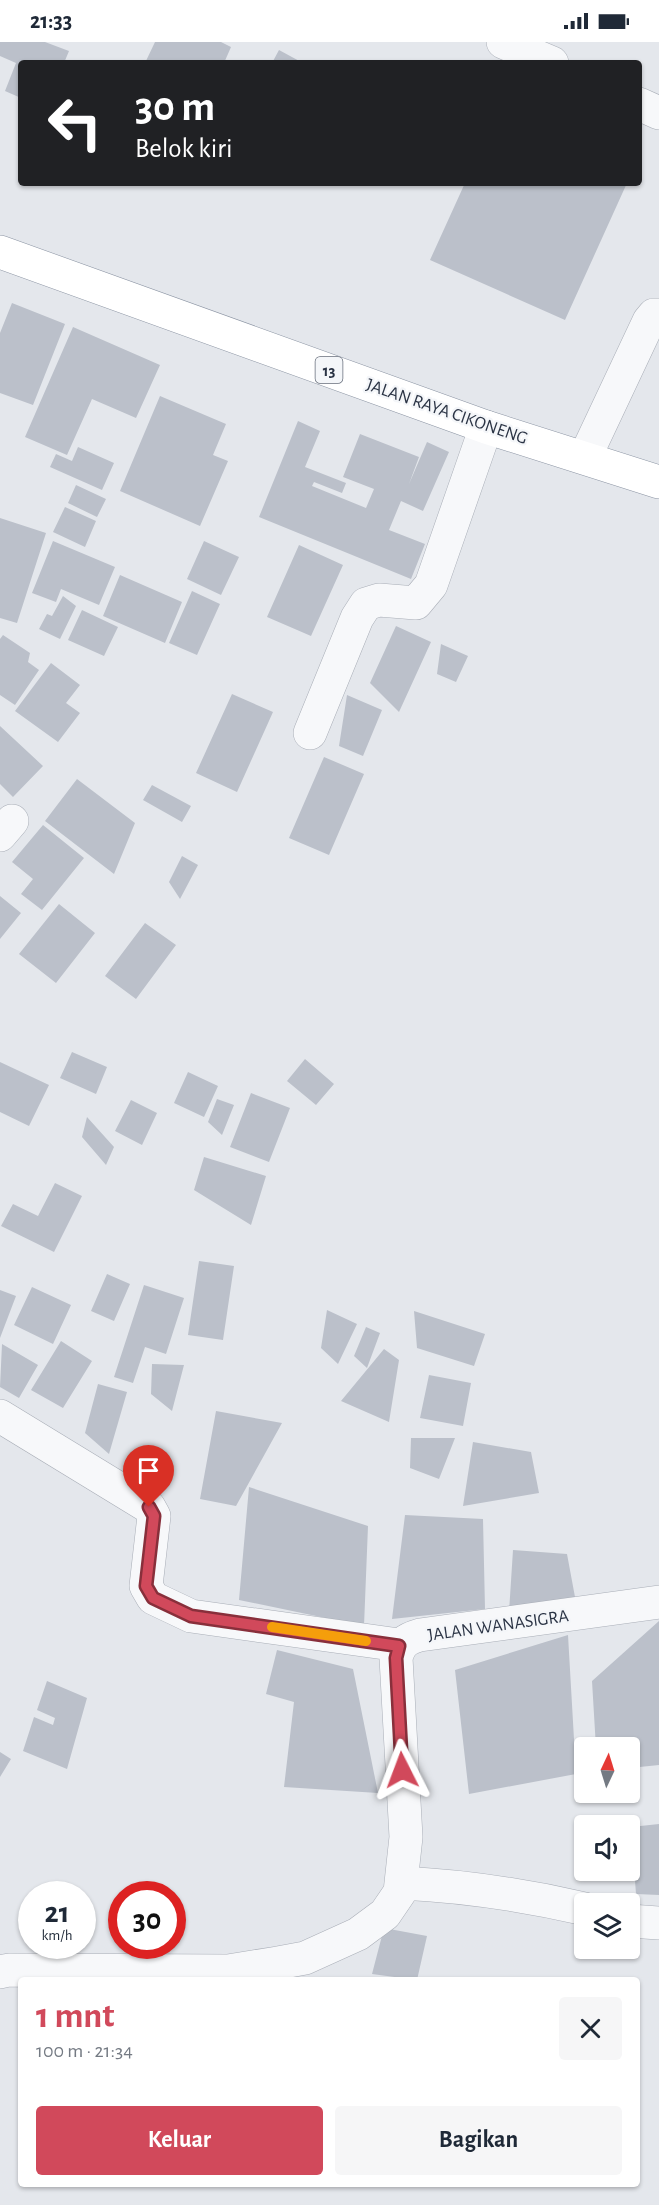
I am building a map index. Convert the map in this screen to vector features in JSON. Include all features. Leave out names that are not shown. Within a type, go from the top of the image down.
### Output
[{"type":"highway","name":"JALAN RAYA CIKONENG","points":[[0,252],[486,427],[659,482]]},
{"type":"street","points":[[503,42],[545,60]]},
{"type":"street","points":[[642,105],[659,113]]},
{"type":"street","points":[[585,457],[649,321],[654,315],[659,315]]},
{"type":"street","points":[[310,733],[357,618],[366,604],[379,600],[416,603],[431,585],[486,427]]},
{"type":"street","points":[[0,1416],[149,1507],[154,1516],[146,1586],[153,1598],[191,1616],[399,1646],[396,1658],[405,1837],[400,1892],[385,1914],[358,1934],[305,1958],[228,1971],[9,1970],[0,1972]]},
{"type":"street","name":"JALAN WANASIGRA","points":[[399,1646],[408,1639],[420,1635],[659,1602]]},
{"type":"street","points":[[401,1884],[447,1885],[516,1894],[574,1907]]},
{"type":"street","points":[[640,1922],[659,1923]]},
{"type":"building","points":[[0,42],[45,42],[69,51],[65,60],[18,60],[18,97],[5,91],[16,63],[0,56]]},
{"type":"building","points":[[155,42],[221,42],[231,47],[225,60],[146,60]]},
{"type":"building","points":[[279,50],[297,60],[274,60]]},
{"type":"building","points":[[464,186],[626,186],[565,320],[430,260]]},
{"type":"building","points":[[12,303],[65,324],[33,405],[0,393],[0,333]]},
{"type":"building","points":[[73,327],[160,365],[136,418],[92,399],[67,455],[25,437]]},
{"type":"building","points":[[160,396],[226,424],[213,455],[228,461],[200,526],[120,491]]},
{"type":"building","points":[[298,421],[320,431],[305,467],[346,483],[342,493],[314,482],[312,486],[366,508],[374,489],[343,477],[360,434],[419,457],[409,484],[427,442],[449,452],[423,511],[401,501],[389,530],[425,544],[411,579],[259,517]]},
{"type":"building","points":[[78,447],[114,463],[102,490],[50,467],[56,454],[72,461]]},
{"type":"building","points":[[76,485],[106,499],[97,517],[68,503]]},
{"type":"building","points":[[65,507],[96,521],[85,547],[53,532]]},
{"type":"building","points":[[0,518],[46,533],[17,623],[0,618]]},
{"type":"building","points":[[53,541],[115,567],[99,605],[61,589],[56,602],[32,593]]},
{"type":"building","points":[[204,541],[239,557],[221,595],[187,579]]},
{"type":"building","points":[[299,545],[343,565],[311,636],[267,617]]},
{"type":"building","points":[[120,575],[182,602],[165,643],[103,616]]},
{"type":"building","points":[[192,591],[220,604],[197,655],[169,643]]},
{"type":"building","points":[[63,596],[76,606],[60,639],[39,629],[47,614],[52,616]]},
{"type":"building","points":[[82,610],[118,627],[104,656],[68,640]]},
{"type":"building","points":[[396,626],[431,642],[399,712],[370,683]]},
{"type":"building","points":[[3,635],[30,653],[28,662],[39,670],[15,705],[0,695],[0,639]]},
{"type":"building","points":[[441,644],[468,656],[456,682],[437,674]]},
{"type":"building","points":[[51,663],[80,685],[66,703],[80,713],[58,742],[15,711]]},
{"type":"building","points":[[232,694],[273,712],[237,792],[196,773]]},
{"type":"building","points":[[347,695],[382,710],[363,756],[339,746]]},
{"type":"building","points":[[0,726],[43,766],[13,797],[0,784]]},
{"type":"building","points":[[324,757],[364,774],[329,855],[289,838]]},
{"type":"building","points":[[77,779],[135,823],[114,874],[45,821]]},
{"type":"building","points":[[152,785],[191,806],[182,822],[143,800]]},
{"type":"building","points":[[43,825],[84,858],[42,910],[21,894],[33,879],[12,862]]},
{"type":"building","points":[[182,856],[198,865],[180,899],[169,882]]},
{"type":"building","points":[[0,896],[21,913],[0,939]]},
{"type":"building","points":[[59,904],[95,933],[56,983],[19,954]]},
{"type":"building","points":[[145,923],[176,945],[136,999],[105,976]]},
{"type":"building","points":[[72,1052],[107,1067],[96,1094],[60,1078]]},
{"type":"building","points":[[305,1059],[334,1084],[316,1105],[287,1081]]},
{"type":"building","points":[[0,1062],[49,1085],[29,1126],[0,1112]]},
{"type":"building","points":[[188,1072],[218,1086],[204,1117],[174,1103]]},
{"type":"building","points":[[251,1093],[290,1108],[269,1162],[230,1147]]},
{"type":"building","points":[[217,1099],[234,1105],[222,1135],[208,1122]]},
{"type":"building","points":[[131,1100],[157,1113],[142,1145],[115,1131]]},
{"type":"building","points":[[87,1117],[114,1147],[106,1165],[82,1137]]},
{"type":"building","points":[[204,1157],[266,1176],[251,1225],[194,1190]]},
{"type":"building","points":[[55,1183],[82,1196],[54,1252],[1,1226],[13,1204],[38,1216]]},
{"type":"building","points":[[199,1261],[234,1266],[223,1340],[188,1335]]},
{"type":"building","points":[[107,1274],[130,1284],[114,1321],[91,1311]]},
{"type":"building","points":[[144,1285],[184,1298],[166,1354],[145,1347],[133,1383],[114,1377]]},
{"type":"building","points":[[32,1287],[71,1305],[53,1344],[14,1325]]},
{"type":"building","points":[[0,1290],[16,1296],[0,1338]]},
{"type":"building","points":[[327,1310],[357,1324],[338,1364],[321,1348]]},
{"type":"building","points":[[414,1311],[485,1334],[474,1366],[417,1348]]},
{"type":"building","points":[[366,1327],[380,1333],[367,1368],[354,1356]]},
{"type":"building","points":[[61,1341],[92,1361],[63,1408],[31,1390]]},
{"type":"building","points":[[2,1344],[38,1365],[19,1398],[0,1387]]},
{"type":"building","points":[[384,1349],[399,1360],[389,1422],[341,1401]]},
{"type":"building","points":[[152,1364],[184,1365],[172,1411],[151,1394]]},
{"type":"building","points":[[429,1375],[471,1383],[463,1426],[420,1418]]},
{"type":"building","points":[[98,1384],[127,1392],[109,1454],[85,1433]]},
{"type":"building","points":[[216,1411],[282,1423],[236,1506],[200,1499]]},
{"type":"building","points":[[411,1438],[455,1438],[439,1479],[410,1468]]},
{"type":"building","points":[[473,1442],[531,1452],[539,1493],[463,1506]]},
{"type":"building","points":[[249,1487],[368,1526],[364,1626],[239,1600]]},
{"type":"building","points":[[405,1515],[483,1519],[485,1609],[392,1619]]},
{"type":"building","points":[[513,1550],[567,1554],[575,1597],[509,1612]]},
{"type":"building","points":[[659,1621],[659,1765],[640,1767],[640,1737],[595,1737],[592,1681]]},
{"type":"building","points":[[568,1635],[574,1774],[469,1794],[455,1670]]},
{"type":"building","points":[[277,1650],[353,1669],[378,1793],[284,1787],[294,1702],[266,1694]]},
{"type":"building","points":[[47,1681],[87,1698],[67,1769],[23,1751],[34,1717],[53,1725],[55,1718],[37,1710]]},
{"type":"building","points":[[0,1752],[11,1759],[0,1777]]},
{"type":"building","points":[[659,1824],[659,1895],[636,1893],[635,1881],[640,1881],[640,1826]]},
{"type":"building","points":[[384,1928],[427,1936],[418,1977],[372,1974]]},
{"type":"slow traffic","points":[[272,1627],[366,1641]]},
{"type":"route","points":[[149,1507],[154,1516],[146,1586],[148,1594],[153,1598],[191,1616],[399,1646],[396,1658],[402,1770]]}]
